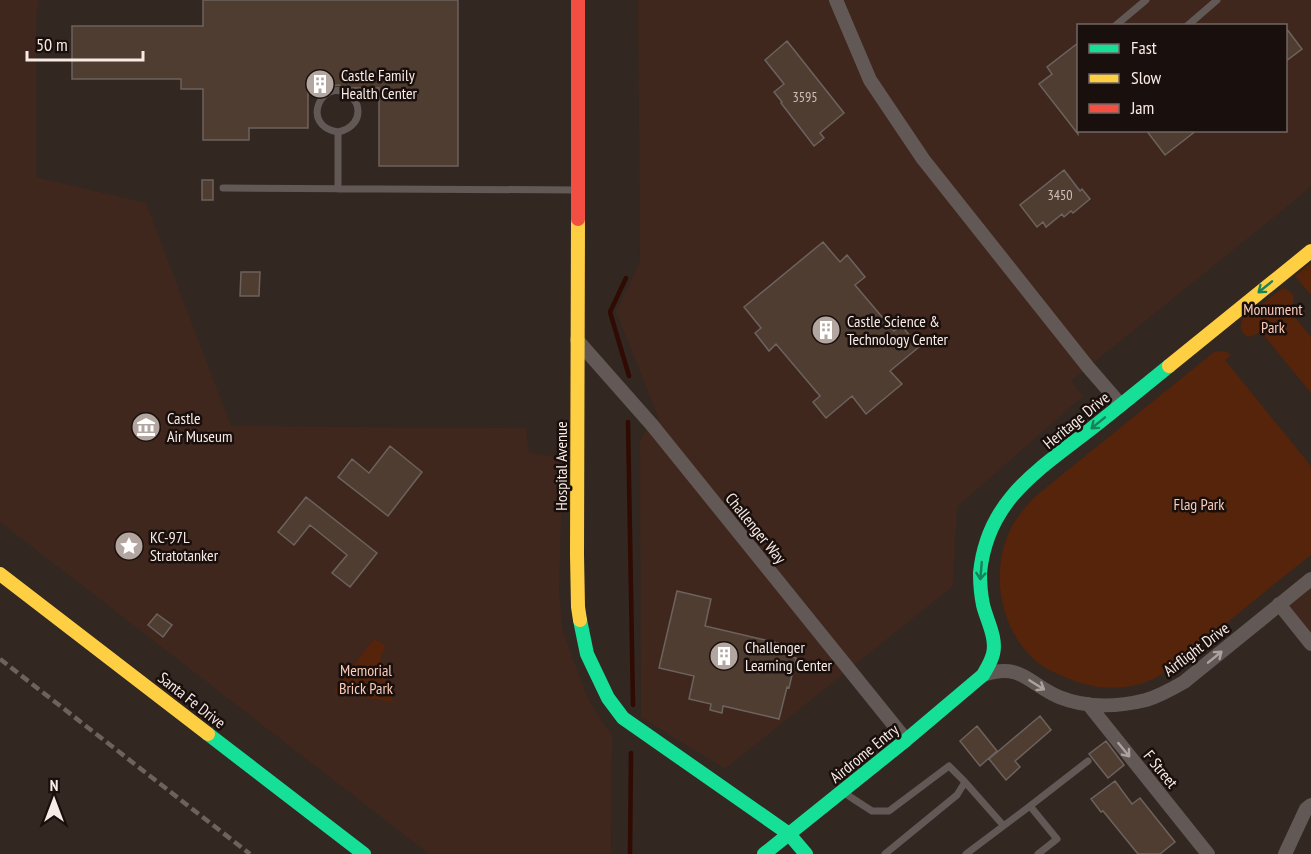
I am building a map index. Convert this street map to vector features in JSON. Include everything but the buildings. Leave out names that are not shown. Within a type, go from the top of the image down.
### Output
[{"type":"street","name":"Hospital Avenue","points":[[578,0],[578,607],[587,654],[608,699],[623,718],[789,834],[806,854]]},
{"type":"street","points":[[836,0],[870,80],[923,159],[1088,367],[1121,405]]},
{"type":"street","name":"Heritage Drive","points":[[983,675],[992,661],[994,646],[981,596],[981,571],[986,542],[998,515],[1017,489],[1311,251]]},
{"type":"street","name":"Challenger Way","points":[[577,340],[652,425],[906,740]]},
{"type":"street","name":"Santa Fe Drive","points":[[0,574],[364,854]]},
{"type":"street","name":"Airflight Drive","points":[[983,675],[1000,671],[1015,672],[1058,696],[1088,704],[1111,705],[1147,700],[1184,682],[1311,579]]},
{"type":"street","points":[[1279,604],[1311,644]]},
{"type":"street","name":"Airdrome Entry","points":[[764,854],[983,675]]},
{"type":"street","name":"F Street","points":[[1088,704],[1208,854]]},
{"type":"street","points":[[1285,854],[1306,809],[1311,805]]},
{"type":"lane","points":[[1117,24],[1146,0]]},
{"type":"lane","points":[[1189,24],[1217,0]]},
{"type":"lane","points":[[337,91],[350,95],[358,107],[356,121],[352,127],[338,132],[325,128],[317,116],[319,102],[323,96],[337,91]]},
{"type":"lane","points":[[338,132],[338,189]]},
{"type":"lane","points":[[223,188],[577,190]]},
{"type":"lane","points":[[966,854],[1088,760]]},
{"type":"lane","points":[[843,791],[872,811],[889,811],[949,766],[1004,825]]},
{"type":"lane","points":[[885,854],[957,795],[965,782]]},
{"type":"lane","points":[[1029,806],[1057,839],[1038,854]]},
{"type":"shaded area","name":"Castle Air Museum","points":[[0,0],[39,0],[36,15],[36,177],[146,203],[231,426],[526,428],[529,453],[563,457],[559,592],[563,632],[587,696],[612,734],[611,854],[429,854],[0,522]]},
{"type":"shaded area","points":[[638,0],[1311,0],[1311,187],[1071,381],[1083,396],[957,507],[953,586],[725,769],[641,717],[640,441],[645,431],[659,419],[616,311],[640,262]]},
{"type":"shaded area","points":[[1311,586],[1311,645],[1282,608]]},
{"type":"green space","points":[[1311,263],[1311,295],[1295,276]]},
{"type":"green space","name":"Monument Park","points":[[1283,288],[1294,297],[1289,310],[1311,337],[1311,393],[1261,332],[1249,337],[1241,329],[1243,318]]},
{"type":"green space","name":"Flag Park","points":[[1219,351],[1231,355],[1225,360],[1311,466],[1311,555],[1174,666],[1149,681],[1121,687],[1092,686],[1049,670],[1031,656],[1019,642],[1004,610],[1001,593],[1001,557],[1012,527],[1037,495],[1214,352]]},
{"type":"green space","name":"Memorial Brick Park","points":[[374,639],[384,645],[385,649],[380,662],[393,702],[333,692]]},
{"type":"waterway","points":[[626,278],[610,312],[629,376]]},
{"type":"waterway","points":[[628,422],[633,705]]},
{"type":"waterway","points":[[630,854],[631,753]]},
{"type":"railway","points":[[0,659],[250,854]]},
{"type":"traffic: fast","points":[[764,854],[983,675],[994,648],[993,636],[982,601],[980,573],[984,548],[1003,508],[1032,475],[1169,366]]},
{"type":"traffic: fast","points":[[580,620],[587,654],[608,698],[623,718],[789,834],[806,854]]},
{"type":"traffic: fast","points":[[208,734],[364,854]]},
{"type":"traffic: slow","points":[[578,219],[577,555],[580,620]]},
{"type":"traffic: slow","points":[[1169,366],[1311,251]]},
{"type":"traffic: slow","points":[[0,574],[208,734]]},
{"type":"traffic: jam","points":[[578,0],[578,219]]},
{"type":"place","name":"Castle Family Health Center","points":[[320,84]]},
{"type":"place","name":"Castle Science & Technology Center","points":[[826,330]]},
{"type":"place","name":"Castle Air Museum","points":[[146,427]]},
{"type":"place","name":"KC-97L Stratotanker","points":[[129,546]]},
{"type":"place","name":"Challenger Learning Center","points":[[724,656]]}]
